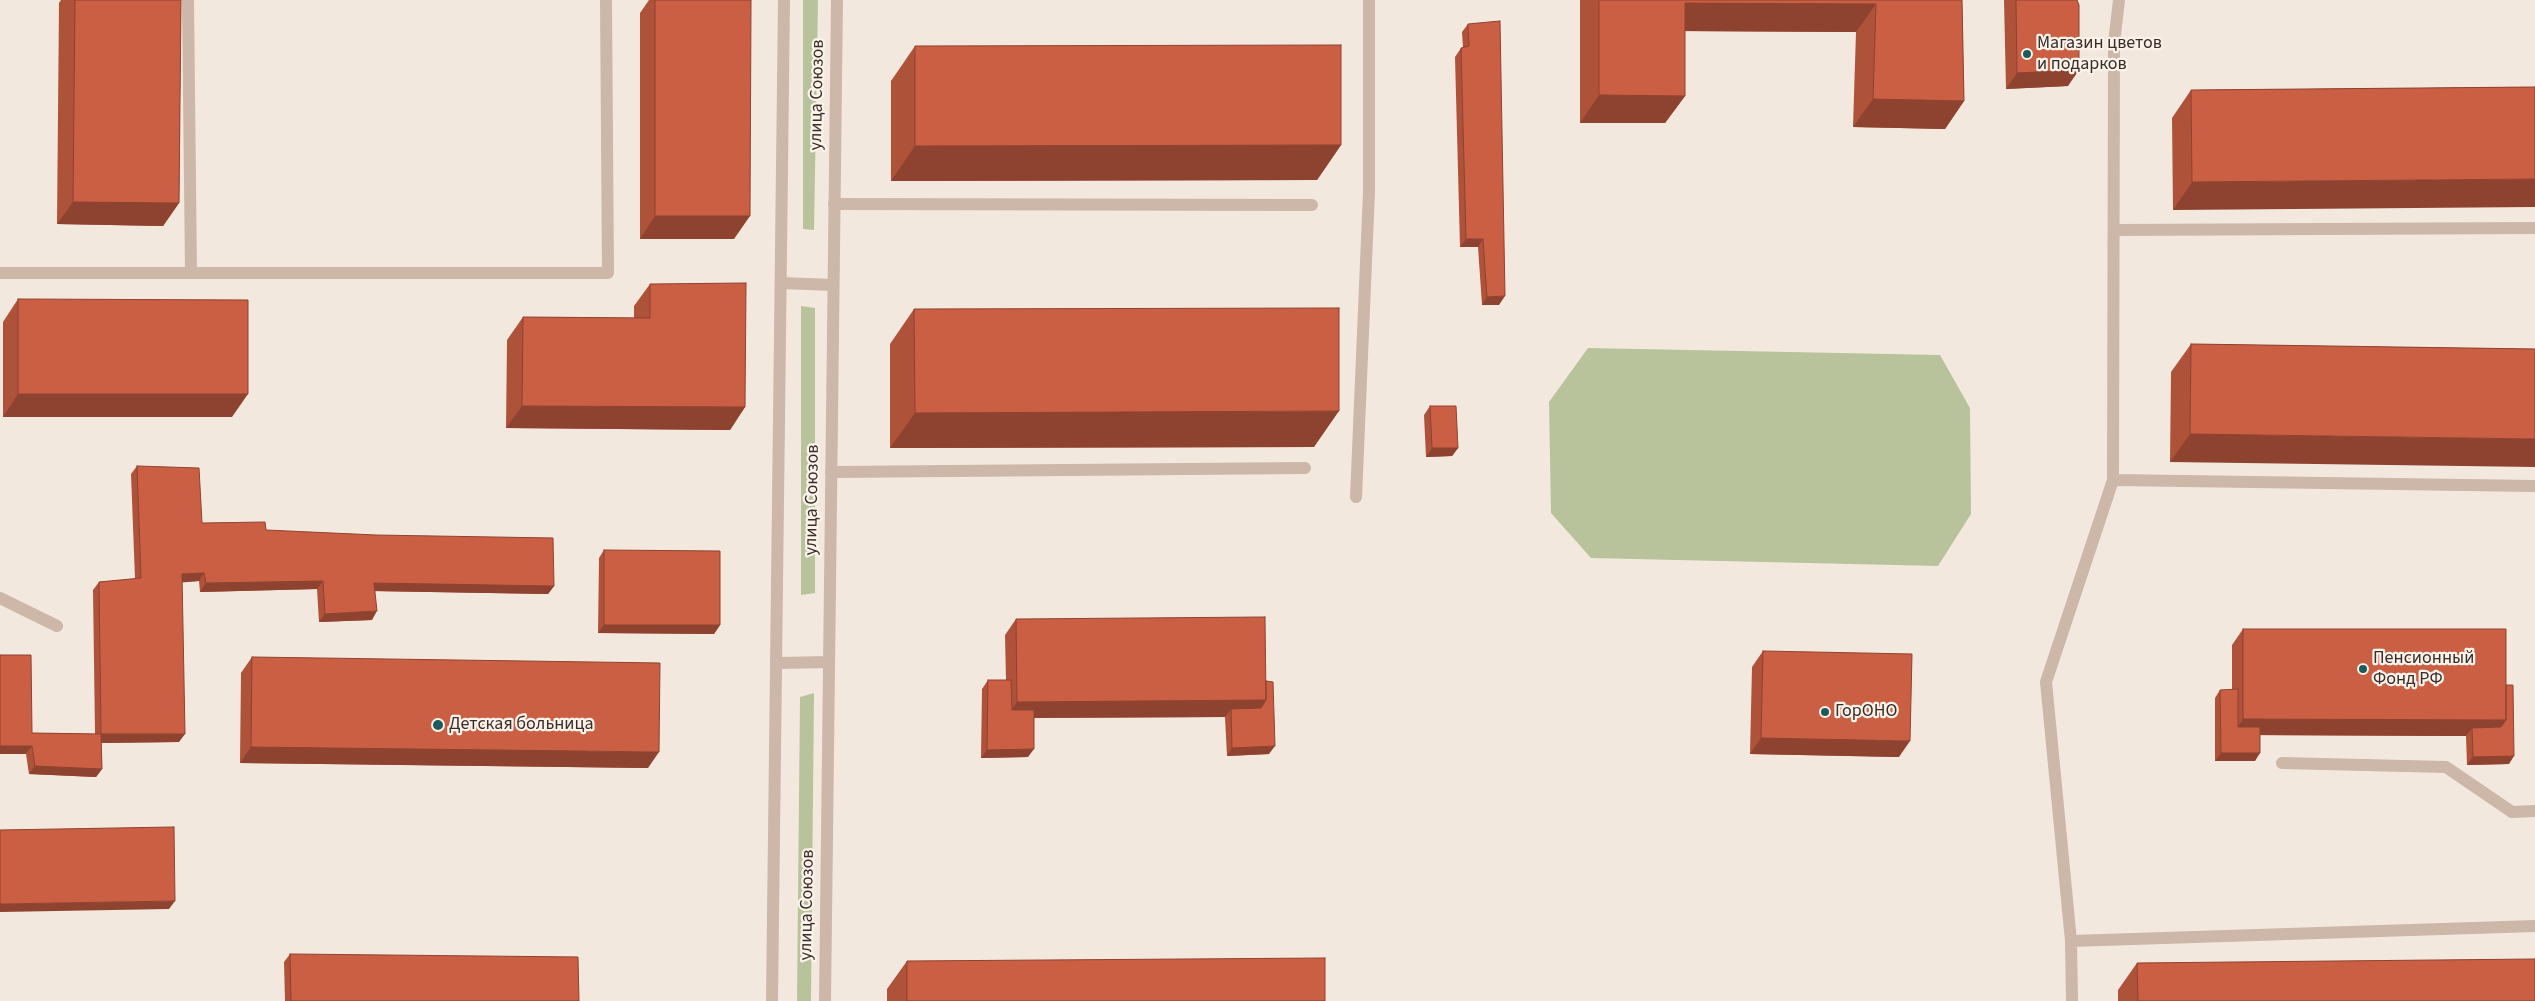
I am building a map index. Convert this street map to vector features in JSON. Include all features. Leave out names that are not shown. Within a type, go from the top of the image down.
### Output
[{"type":"street","points":[[188,0],[191,273]]},
{"type":"street","points":[[0,273],[608,273],[606,0]]},
{"type":"street","name":"улица Союзов","points":[[772,1001],[784,0]]},
{"type":"street","name":"улица Союзов","points":[[825,1001],[837,0]]},
{"type":"street","points":[[1356,497],[1369,192],[1370,0]]},
{"type":"street","points":[[2072,1001],[2071,941],[2046,682],[2113,480],[2114,43],[2119,0]]},
{"type":"street","points":[[834,204],[1312,205]]},
{"type":"street","points":[[2114,230],[2535,228]]},
{"type":"street","points":[[782,283],[833,285]]},
{"type":"street","points":[[831,472],[1305,468]]},
{"type":"street","points":[[2113,480],[2535,486]]},
{"type":"street","points":[[0,598],[56,626]]},
{"type":"street","points":[[777,663],[829,662]]},
{"type":"street","points":[[2282,762],[2446,767],[2512,812],[2535,811]]},
{"type":"street","points":[[2071,941],[2535,926]]},
{"type":"green space","points":[[803,0],[818,0],[814,230],[803,229]]},
{"type":"green space","points":[[801,306],[815,308],[815,593],[801,595]]},
{"type":"green space","points":[[1588,348],[1940,355],[1970,408],[1971,514],[1938,566],[1591,558],[1551,513],[1549,402]]},
{"type":"green space","points":[[814,693],[811,1001],[797,1001],[800,697]]},
{"type":"building","points":[[75,0],[181,0],[179,203],[73,202]]},
{"type":"building","points":[[655,0],[751,0],[750,216],[655,216]]},
{"type":"building","points":[[1599,0],[1962,0],[1964,101],[1873,99],[1876,4],[1685,3],[1685,96],[1599,95]]},
{"type":"building","points":[[2016,0],[2077,0],[2079,5],[2079,70],[2017,73]]},
{"type":"building","points":[[1500,21],[1505,296],[1487,297],[1483,239],[1466,239],[1461,48],[1469,46],[1468,24]]},
{"type":"building","points":[[1341,45],[1341,145],[915,146],[915,46]]},
{"type":"building","points":[[2535,87],[2535,179],[2192,182],[2191,90]]},
{"type":"building","points":[[746,283],[745,407],[522,406],[523,317],[650,318],[650,284]]},
{"type":"building","points":[[18,299],[248,300],[248,394],[18,394]]},
{"type":"building","points":[[1339,308],[1339,411],[915,413],[914,309]]},
{"type":"building","points":[[2191,344],[2535,349],[2535,439],[2190,434]]},
{"type":"building","points":[[1430,406],[1456,406],[1458,448],[1432,448]]},
{"type":"building","points":[[137,466],[199,468],[202,523],[265,522],[266,530],[376,535],[553,538],[554,586],[374,583],[377,611],[325,614],[323,581],[206,583],[204,573],[182,574],[185,734],[101,734],[99,582],[141,578]]},
{"type":"building","points":[[604,550],[720,551],[720,625],[604,625]]},
{"type":"building","points":[[1265,617],[1266,700],[1017,702],[1016,619]]},
{"type":"building","name":"Пенсионный Фонд РФ","points":[[2243,629],[2506,629],[2506,720],[2243,719]]},
{"type":"building","name":"ГорОНО","points":[[1763,651],[1912,654],[1910,741],[1761,738]]},
{"type":"building","points":[[0,655],[31,655],[32,733],[101,734],[102,769],[35,766],[32,746],[0,746]]},
{"type":"building","points":[[252,657],[660,663],[659,752],[251,747]]},
{"type":"building","points":[[988,680],[1011,680],[1012,710],[1034,710],[1034,749],[987,750]]},
{"type":"building","points":[[1266,681],[1273,682],[1275,746],[1232,748],[1231,709],[1261,708],[1266,700]]},
{"type":"building","points":[[2506,685],[2513,685],[2514,756],[2473,757],[2472,728],[2501,727],[2506,720]]},
{"type":"building","points":[[2238,689],[2238,727],[2260,727],[2260,753],[2221,753],[2220,690]]},
{"type":"building","points":[[174,827],[175,901],[0,904],[0,830]]},
{"type":"building","points":[[290,954],[578,957],[579,1001],[291,1001]]},
{"type":"building","points":[[1325,958],[1325,1001],[907,1001],[907,961]]},
{"type":"building","points":[[2535,959],[2535,1001],[2138,1001],[2137,963]]},
{"type":"place","name":"Магазин цветов и подарков","points":[[2027,54]]},
{"type":"place","name":"Пенсионный Фонд РФ","points":[[2363,669]]},
{"type":"place","name":"ГорОНО","points":[[1825,712]]},
{"type":"place","name":"Детская больница","points":[[438,725]]}]
